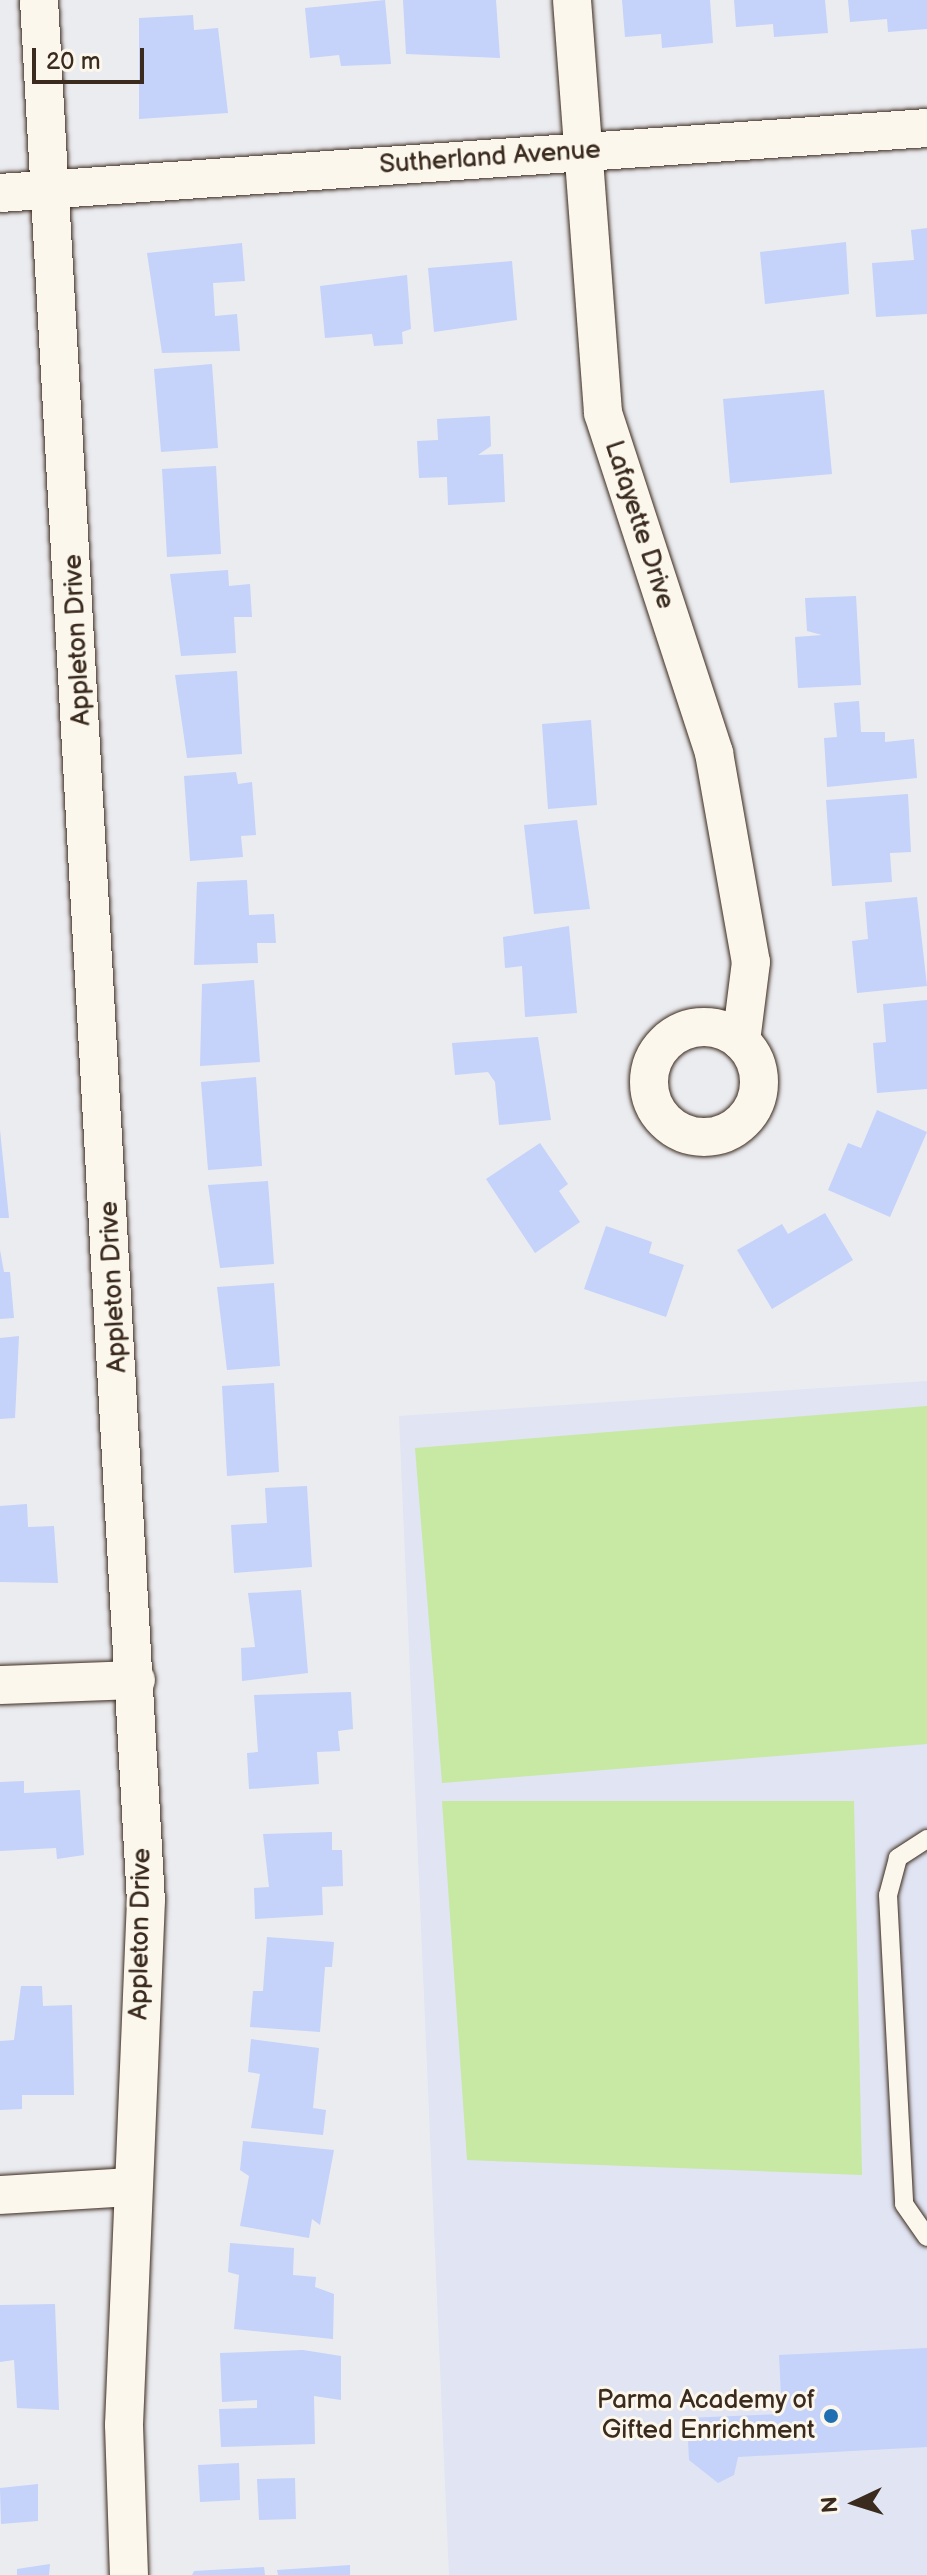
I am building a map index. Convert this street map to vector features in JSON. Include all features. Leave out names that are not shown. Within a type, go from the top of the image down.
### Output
[{"type":"street","name":"Appleton Drive","points":[[39,0],[146,1900],[124,2425],[129,2575]]},
{"type":"street","name":"Lafayette Drive","points":[[572,0],[603,413],[714,753],[751,962],[741,1041]]},
{"type":"street","name":"Sutherland Avenue","points":[[0,193],[927,128]]},
{"type":"street","points":[[0,1685],[136,1680]]},
{"type":"street","points":[[0,2195],[132,2187]]},
{"type":"lane","points":[[927,1839],[898,1858],[888,1895],[904,2204],[927,2237]]},
{"type":"shaded area","points":[[927,1381],[927,2575],[449,2575],[399,1416]]},
{"type":"green space","points":[[927,1406],[927,1744],[442,1783],[415,1448]]},
{"type":"green space","points":[[442,1801],[854,1801],[862,2175],[467,2160]]},
{"type":"building","points":[[385,0],[391,64],[341,66],[339,55],[310,58],[305,8]]},
{"type":"building","points":[[403,0],[496,0],[500,58],[406,54]]},
{"type":"building","points":[[622,0],[710,0],[713,43],[662,48],[661,34],[625,37]]},
{"type":"building","points":[[734,0],[825,0],[828,33],[774,37],[773,24],[736,27]]},
{"type":"building","points":[[848,0],[927,0],[927,29],[888,32],[887,19],[850,22]]},
{"type":"building","points":[[193,15],[194,30],[218,28],[228,113],[139,119],[139,18]]},
{"type":"building","points":[[927,228],[927,314],[876,317],[872,263],[914,260],[911,230]]},
{"type":"building","points":[[846,242],[849,294],[765,304],[760,252]]},
{"type":"building","points":[[242,243],[245,281],[213,283],[215,316],[237,314],[240,351],[162,353],[147,253]]},
{"type":"building","points":[[512,261],[517,320],[434,332],[428,268]]},
{"type":"building","points":[[407,275],[411,329],[402,332],[403,344],[374,346],[372,334],[325,338],[320,286]]},
{"type":"building","points":[[212,364],[218,448],[161,452],[154,369]]},
{"type":"building","points":[[824,390],[832,474],[730,483],[723,399]]},
{"type":"building","points":[[490,416],[491,446],[478,455],[503,454],[505,502],[448,505],[447,477],[419,478],[417,441],[438,440],[437,419]]},
{"type":"building","points":[[216,466],[221,554],[167,557],[162,469]]},
{"type":"building","points":[[228,570],[229,586],[250,584],[252,617],[234,617],[236,653],[181,656],[170,574]]},
{"type":"building","points":[[856,596],[861,685],[798,688],[795,637],[822,635],[807,631],[805,598]]},
{"type":"building","points":[[237,671],[242,754],[187,758],[175,675]]},
{"type":"building","points":[[859,701],[861,732],[885,732],[885,742],[914,739],[917,778],[827,787],[824,738],[837,737],[834,703]]},
{"type":"building","points":[[591,720],[597,805],[548,809],[542,724]]},
{"type":"building","points":[[236,772],[238,784],[252,782],[256,835],[241,836],[243,857],[190,861],[184,776]]},
{"type":"building","points":[[908,794],[911,852],[890,853],[892,882],[832,886],[826,800]]},
{"type":"building","points":[[577,820],[590,909],[534,914],[524,825]]},
{"type":"building","points":[[247,880],[249,915],[274,914],[276,943],[257,943],[258,963],[194,965],[197,882]]},
{"type":"building","points":[[917,897],[927,986],[857,993],[852,941],[868,939],[865,902]]},
{"type":"building","points":[[569,926],[577,1013],[525,1017],[522,966],[505,968],[503,937]]},
{"type":"building","points":[[254,980],[260,1062],[200,1066],[202,984]]},
{"type":"building","points":[[927,1000],[927,1089],[877,1093],[873,1043],[886,1042],[883,1004]]},
{"type":"building","points":[[538,1037],[551,1120],[499,1125],[495,1082],[488,1072],[455,1075],[452,1043]]},
{"type":"building","points":[[256,1077],[262,1166],[208,1170],[201,1082]]},
{"type":"building","points":[[877,1110],[927,1132],[890,1217],[828,1190],[848,1143],[861,1148]]},
{"type":"building","points":[[0,1130],[9,1218],[0,1218]]},
{"type":"building","points":[[540,1143],[568,1184],[559,1191],[580,1222],[535,1253],[486,1179]]},
{"type":"building","points":[[268,1181],[274,1264],[220,1268],[208,1185]]},
{"type":"building","points":[[825,1213],[853,1260],[772,1309],[737,1250],[782,1224],[788,1234]]},
{"type":"building","points":[[606,1226],[652,1242],[649,1253],[684,1265],[666,1317],[584,1289]]},
{"type":"building","points":[[0,1250],[4,1272],[10,1272],[14,1318],[0,1319]]},
{"type":"building","points":[[274,1283],[280,1366],[227,1370],[217,1287]]},
{"type":"building","points":[[19,1336],[15,1418],[0,1419],[0,1338]]},
{"type":"building","points":[[274,1383],[279,1472],[227,1476],[222,1386]]},
{"type":"building","points":[[307,1486],[312,1567],[234,1573],[231,1525],[267,1523],[265,1488]]},
{"type":"building","points":[[27,1504],[28,1527],[54,1526],[58,1583],[0,1582],[0,1506]]},
{"type":"building","points":[[301,1590],[308,1673],[242,1681],[241,1648],[255,1647],[248,1593]]},
{"type":"building","points":[[351,1692],[353,1729],[338,1731],[340,1751],[317,1752],[319,1784],[249,1789],[247,1753],[258,1752],[254,1695]]},
{"type":"building","points":[[24,1781],[24,1793],[80,1790],[84,1855],[57,1859],[56,1848],[0,1851],[0,1782]]},
{"type":"building","points":[[332,1832],[332,1850],[342,1850],[343,1886],[322,1887],[323,1915],[255,1919],[254,1888],[269,1887],[263,1834]]},
{"type":"building","points":[[267,1937],[334,1942],[332,1967],[325,1967],[320,2032],[250,2027],[253,1991],[263,1991]]},
{"type":"building","points":[[21,1986],[42,1986],[43,2006],[72,2005],[74,2095],[22,2095],[22,2109],[0,2110],[0,2041],[14,2040]]},
{"type":"building","points":[[251,2039],[319,2048],[313,2108],[326,2110],[323,2135],[251,2128],[260,2074],[248,2072]]},
{"type":"building","points":[[243,2141],[334,2150],[320,2225],[312,2219],[309,2238],[240,2226],[249,2176],[240,2170]]},
{"type":"building","points":[[230,2243],[294,2248],[293,2275],[316,2277],[315,2287],[334,2294],[333,2339],[234,2329],[239,2275],[228,2272]]},
{"type":"building","points":[[55,2304],[59,2410],[17,2408],[14,2360],[0,2362],[0,2305]]},
{"type":"building","name":"Parma Academy of Gifted Enrichment","points":[[927,2348],[927,2447],[738,2457],[734,2475],[718,2483],[689,2460],[687,2418],[782,2414],[779,2355]]},
{"type":"building","points":[[303,2350],[341,2356],[341,2400],[314,2396],[315,2444],[221,2447],[219,2409],[257,2408],[257,2400],[222,2402],[220,2353]]},
{"type":"building","points":[[239,2463],[240,2500],[200,2502],[198,2465]]},
{"type":"building","points":[[295,2478],[296,2519],[259,2520],[257,2479]]},
{"type":"building","points":[[38,2484],[38,2521],[1,2524],[0,2488]]},
{"type":"building","points":[[50,2564],[49,2575],[17,2575],[17,2569]]},
{"type":"building","points":[[350,2565],[350,2575],[278,2575],[277,2570]]},
{"type":"building","points":[[264,2567],[265,2575],[192,2575],[194,2571]]},
{"type":"place","name":"Parma Academy of Gifted Enrichment","points":[[831,2416]]}]
